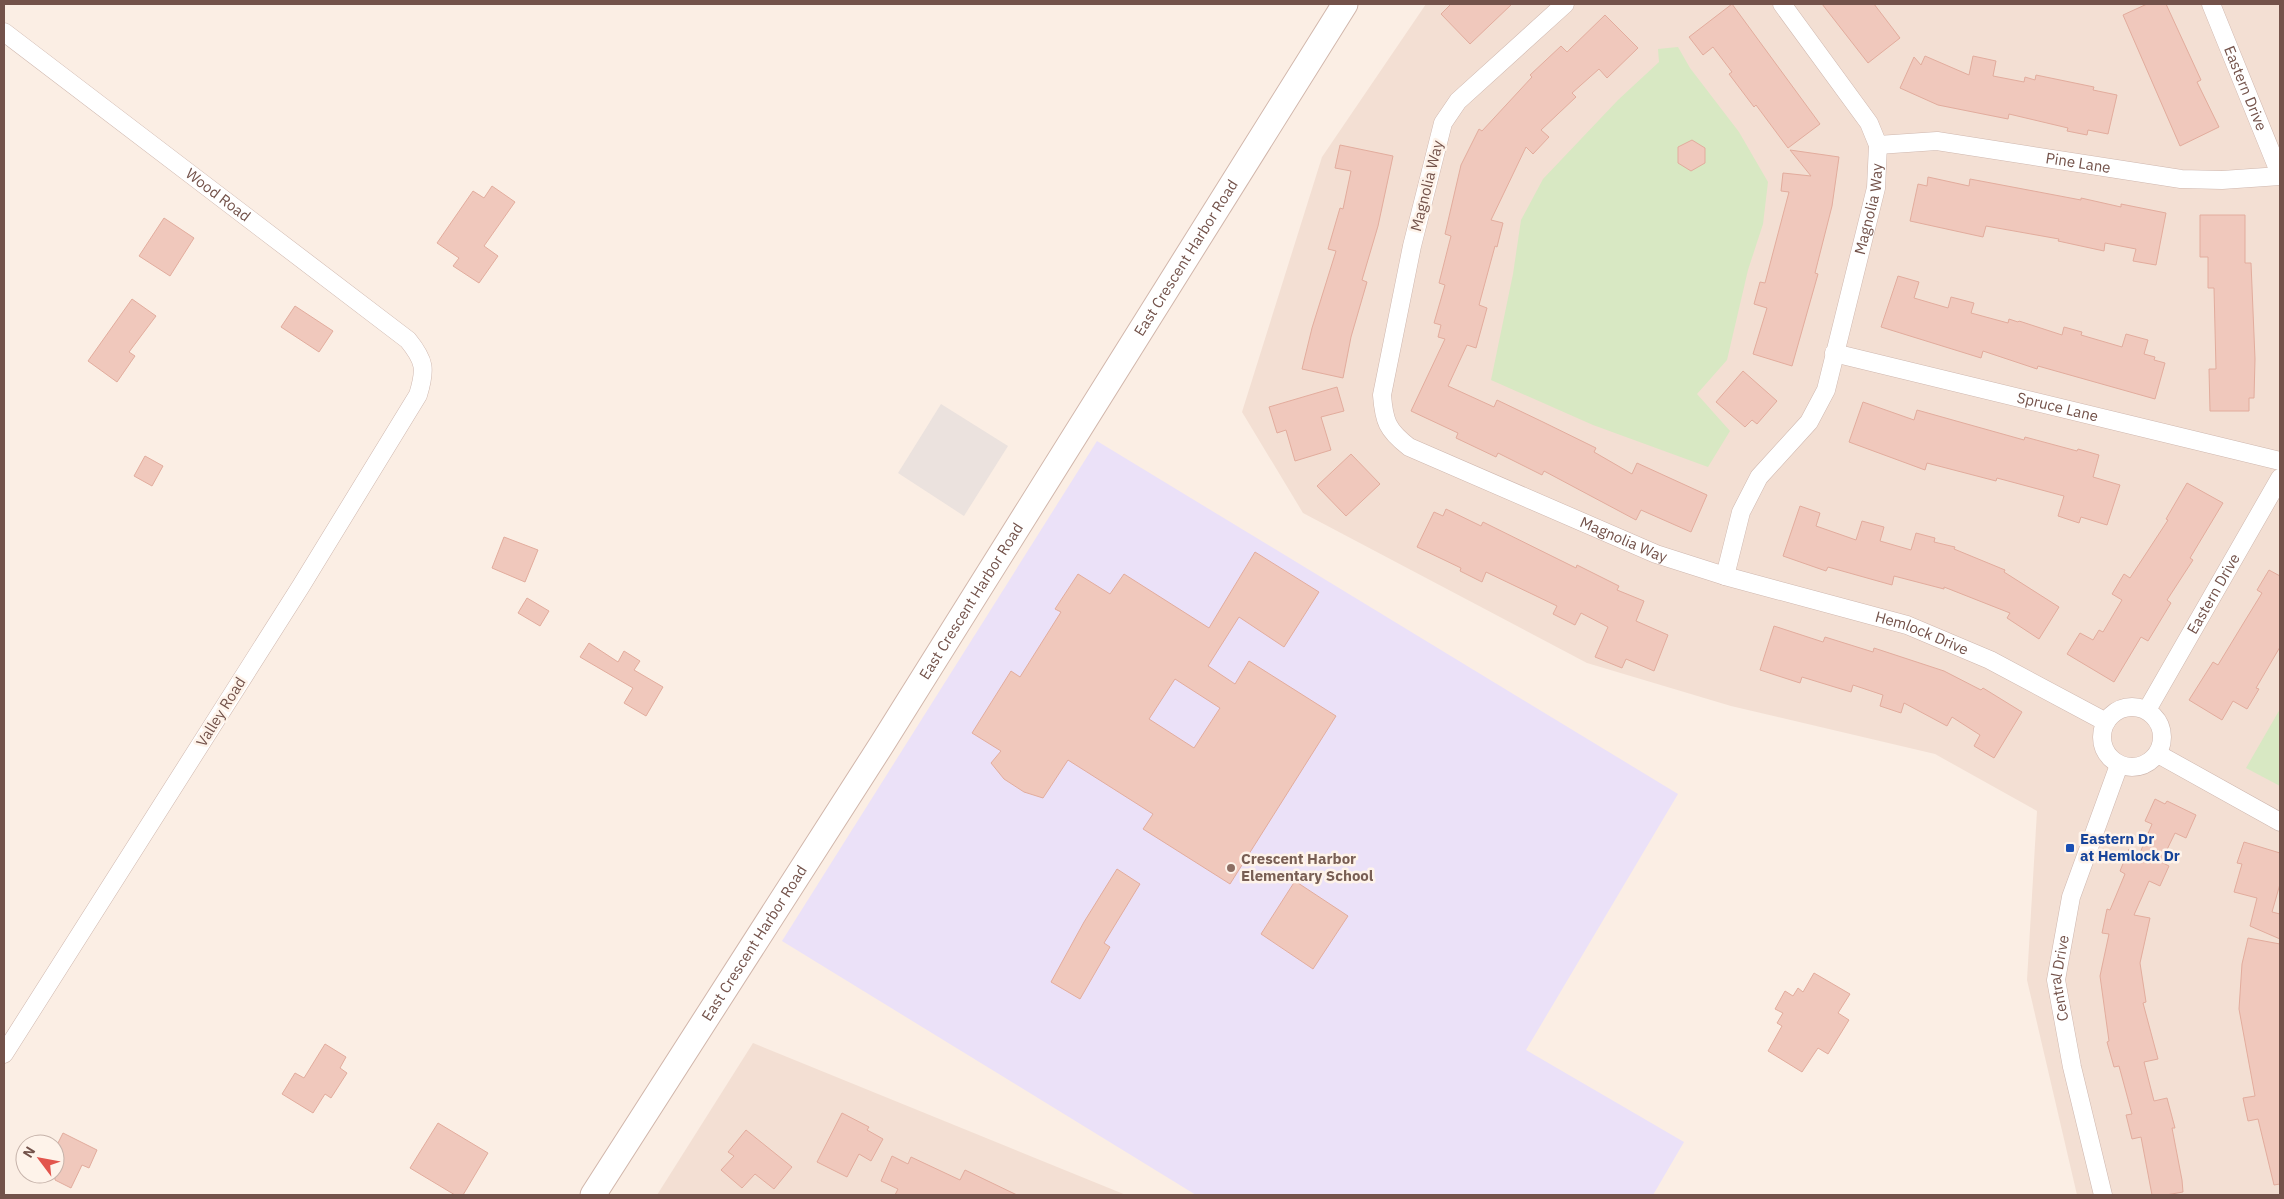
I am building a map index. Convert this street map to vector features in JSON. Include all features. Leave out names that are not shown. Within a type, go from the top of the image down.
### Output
[{"type":"street","name":"East Crescent Harbor Road","points":[[593,1195],[892,728],[1345,4]]},
{"type":"street","name":"Magnolia Way","points":[[1565,4],[1458,101],[1443,123],[1412,246],[1382,395],[1383,414],[1388,428],[1394,436],[1409,446],[1656,554],[1725,576],[1740,512],[1759,477],[1809,422],[1826,390],[1876,188],[1878,145],[1869,123],[1782,4]]},
{"type":"street","name":"Eastern Drive","points":[[2211,4],[2280,175]]},
{"type":"street","name":"Wood Road","points":[[4,32],[408,340],[424,364]]},
{"type":"street","name":"Pine Lane","points":[[1878,145],[1937,141],[2181,179],[2222,180],[2280,175]]},
{"type":"street","name":"Spruce Lane","points":[[1834,352],[2280,461]]},
{"type":"street","name":"Valley Road","points":[[4,1054],[295,594],[418,395],[423,380],[424,364]]},
{"type":"street","name":"Eastern Drive","points":[[2147,710],[2280,478]]},
{"type":"street","name":"Hemlock Drive","points":[[1725,576],[1907,625],[1990,660],[2106,722]]},
{"type":"street","points":[[2138,707],[2147,710],[2160,725],[2163,735],[2158,754],[2145,765],[2127,767],[2119,765],[2105,751],[2102,741],[2106,722],[2120,709],[2138,707]]},
{"type":"street","points":[[2158,754],[2280,822]]},
{"type":"street","name":"Central Drive","points":[[2103,1195],[2072,1067],[2056,980],[2071,897],[2119,765]]},
{"type":"shaded area","points":[[1426,4],[2280,4],[2280,1195],[2077,1195],[2027,980],[2037,811],[1935,754],[1731,706],[1587,663],[1303,513],[1242,412],[1322,157]]},
{"type":"shaded area","points":[[941,404],[1008,446],[964,516],[898,473]]},
{"type":"shaded area","name":"Crescent Harbor Elementary School","points":[[1097,441],[1678,794],[1526,1050],[1684,1142],[1653,1195],[1196,1195],[782,941]]},
{"type":"shaded area","points":[[753,1043],[1126,1195],[657,1195]]},
{"type":"green space","points":[[1678,47],[1690,68],[1739,132],[1768,182],[1763,224],[1748,270],[1727,360],[1697,394],[1730,431],[1708,467],[1593,425],[1491,380],[1513,274],[1521,220],[1543,179],[1618,100],[1659,62],[1658,49]]},
{"type":"green space","points":[[2280,709],[2280,786],[2246,768]]},
{"type":"building","points":[[1451,4],[1512,4],[1470,44],[1441,14]]},
{"type":"building","points":[[1732,4],[1820,124],[1788,148],[1756,105],[1754,107],[1729,74],[1732,72],[1713,47],[1703,55],[1689,37]]},
{"type":"building","points":[[1822,4],[1874,4],[1900,38],[1868,63]]},
{"type":"building","points":[[2147,4],[2166,4],[2201,80],[2197,82],[2219,127],[2180,146],[2123,15]]},
{"type":"building","points":[[1605,15],[1638,48],[1607,78],[1599,69],[1572,93],[1576,97],[1541,130],[1549,137],[1533,154],[1526,147],[1491,220],[1503,223],[1479,305],[1487,308],[1476,348],[1467,345],[1448,386],[1494,407],[1497,400],[1543,422],[1596,448],[1594,452],[1632,474],[1637,463],[1707,495],[1691,532],[1641,510],[1636,520],[1544,471],[1542,475],[1498,453],[1496,457],[1456,438],[1458,433],[1411,411],[1445,339],[1438,337],[1441,325],[1434,323],[1445,285],[1439,283],[1451,236],[1445,234],[1461,165],[1479,129],[1482,131],[1532,77],[1530,75],[1561,46],[1567,52]]},
{"type":"building","points":[[1925,56],[1969,75],[1973,56],[1996,61],[1993,76],[2024,82],[2025,77],[2035,80],[2036,75],[2094,87],[2093,90],[2117,95],[2108,134],[2088,130],[2087,135],[2067,131],[2068,128],[2009,114],[2008,119],[1938,105],[1900,88],[1914,57],[1921,65]]},
{"type":"building","points":[[1692,140],[1705,148],[1705,163],[1691,171],[1678,163],[1678,147]]},
{"type":"building","points":[[1340,145],[1393,156],[1378,226],[1362,280],[1367,282],[1351,337],[1343,378],[1302,369],[1312,328],[1336,251],[1328,249],[1340,208],[1343,209],[1351,171],[1335,168]]},
{"type":"building","points":[[1790,150],[1839,157],[1832,206],[1815,273],[1818,274],[1792,366],[1753,354],[1767,308],[1754,304],[1760,282],[1765,283],[1789,192],[1781,191],[1783,173],[1811,176]]},
{"type":"building","points":[[1928,177],[1969,186],[1970,179],[2081,200],[2081,198],[2121,207],[2121,204],[2166,213],[2156,265],[2133,261],[2136,249],[2105,243],[2104,251],[2058,241],[2059,239],[1986,226],[1983,237],[1910,221],[1918,184],[1927,186]]},
{"type":"building","points":[[492,186],[515,202],[484,246],[498,256],[479,283],[453,266],[459,258],[437,243],[473,191],[484,198]]},
{"type":"building","points":[[2200,215],[2245,215],[2245,263],[2251,263],[2255,359],[2254,398],[2249,398],[2249,411],[2210,411],[2209,369],[2216,369],[2214,288],[2208,288],[2208,257],[2200,257]]},
{"type":"building","points":[[164,218],[194,238],[170,276],[139,256]]},
{"type":"building","points":[[1898,276],[1919,282],[1914,298],[1948,308],[1951,297],[1974,303],[1971,313],[2008,323],[2009,319],[2019,321],[2062,335],[2064,327],[2082,332],[2081,335],[2122,347],[2126,334],[2148,340],[2144,354],[2155,357],[2154,360],[2165,363],[2155,399],[2038,366],[2037,369],[1983,351],[1981,358],[1881,327]]},
{"type":"building","points":[[132,299],[156,316],[129,352],[135,356],[117,382],[88,361]]},
{"type":"building","points":[[295,306],[333,331],[319,352],[281,327]]},
{"type":"building","points":[[1743,371],[1777,401],[1757,424],[1752,420],[1745,427],[1716,402]]},
{"type":"building","points":[[1337,387],[1344,411],[1321,417],[1331,450],[1295,461],[1286,430],[1277,433],[1269,407]]},
{"type":"building","points":[[1863,402],[1914,420],[1917,410],[2024,440],[2025,437],[2099,455],[2093,477],[2120,485],[2107,525],[2081,517],[2079,523],[2058,516],[2064,496],[1997,478],[1996,481],[1927,463],[1925,470],[1849,442]]},
{"type":"building","points":[[1351,454],[1380,484],[1346,516],[1317,486]]},
{"type":"building","points":[[145,456],[163,466],[152,486],[134,476]]},
{"type":"building","points":[[2187,483],[2223,503],[2190,558],[2193,560],[2167,600],[2171,603],[2148,641],[2141,637],[2114,682],[2067,654],[2080,633],[2093,640],[2099,630],[2103,632],[2122,600],[2112,594],[2124,574],[2130,578],[2168,520],[2166,519]]},
{"type":"building","points":[[1800,506],[1820,513],[1816,526],[1856,540],[1862,521],[1884,527],[1880,541],[1911,550],[1916,533],[1935,538],[1934,542],[1955,547],[1954,549],[2005,570],[2004,572],[2059,607],[2039,639],[2007,618],[2010,613],[1944,587],[1944,589],[1894,576],[1892,585],[1828,567],[1826,571],[1783,556]]},
{"type":"building","points":[[1446,509],[1481,526],[1483,522],[1576,568],[1577,565],[1619,586],[1617,590],[1644,601],[1636,621],[1668,635],[1654,671],[1626,659],[1622,668],[1595,657],[1608,627],[1581,613],[1575,625],[1553,614],[1557,606],[1486,572],[1482,582],[1460,571],[1461,568],[1417,547],[1434,512],[1443,516]]},
{"type":"building","points":[[504,537],[538,550],[525,582],[492,568]]},
{"type":"building","points":[[1255,552],[1319,592],[1284,647],[1239,617],[1208,666],[1235,684],[1249,661],[1336,716],[1230,884],[1143,829],[1153,814],[1068,760],[1043,798],[1024,792],[1004,779],[991,763],[1001,751],[972,733],[1011,671],[1020,677],[1061,612],[1055,609],[1078,574],[1110,594],[1124,574],[1209,628]],"holes":[[[1175,679],[1220,708],[1194,748],[1149,719]]]},
{"type":"building","points":[[2269,570],[2280,576],[2280,647],[2256,688],[2259,689],[2247,709],[2233,701],[2222,720],[2189,700],[2213,662],[2218,665],[2262,593],[2257,590]]},
{"type":"building","points":[[527,598],[549,611],[540,626],[518,613]]},
{"type":"building","points":[[1774,626],[1823,642],[1825,637],[1873,652],[1874,648],[1944,671],[1981,690],[1983,688],[2022,712],[1994,758],[1974,746],[1980,735],[1952,717],[1947,726],[1904,703],[1901,713],[1880,706],[1883,695],[1853,685],[1851,692],[1802,677],[1800,683],[1760,670]]},
{"type":"building","points":[[589,643],[618,662],[624,651],[640,661],[634,670],[663,687],[646,716],[624,703],[633,688],[580,657]]},
{"type":"building","points":[[2155,799],[2165,804],[2167,801],[2196,815],[2186,838],[2175,833],[2161,862],[2169,866],[2160,886],[2149,881],[2134,915],[2150,918],[2140,963],[2146,1002],[2143,1003],[2158,1059],[2144,1062],[2154,1101],[2167,1098],[2175,1128],[2172,1128],[2182,1180],[2183,1192],[2166,1195],[2152,1195],[2141,1137],[2132,1139],[2126,1115],[2132,1114],[2119,1066],[2114,1067],[2107,1042],[2109,1041],[2100,976],[2109,934],[2102,933],[2107,909],[2110,910],[2125,874],[2120,871],[2129,849],[2140,853],[2152,824],[2145,821]]},
{"type":"building","points":[[2244,842],[2280,853],[2280,884],[2272,912],[2280,914],[2280,939],[2250,926],[2257,898],[2234,892],[2242,864],[2237,863]]},
{"type":"building","points":[[1117,869],[1140,884],[1104,943],[1110,947],[1080,999],[1051,982],[1084,922]]},
{"type":"building","points":[[1295,881],[1348,916],[1313,969],[1261,934]]},
{"type":"building","points":[[2248,938],[2280,944],[2280,1184],[2274,1185],[2258,1119],[2248,1121],[2243,1098],[2255,1096],[2239,1009],[2242,964]]},
{"type":"building","points":[[1814,973],[1850,994],[1838,1013],[1849,1020],[1828,1054],[1818,1048],[1802,1072],[1768,1051],[1782,1026],[1777,1023],[1783,1013],[1775,1009],[1785,991],[1793,996],[1798,988],[1803,992]]},
{"type":"building","points":[[325,1044],[346,1057],[340,1068],[347,1073],[331,1098],[325,1094],[313,1113],[282,1094],[295,1073],[304,1078]]},
{"type":"building","points":[[842,1113],[869,1127],[867,1130],[883,1139],[871,1161],[859,1154],[847,1177],[817,1162]]},
{"type":"building","points":[[438,1123],[488,1153],[463,1195],[455,1195],[410,1168]]},
{"type":"building","points":[[746,1130],[792,1167],[774,1189],[755,1174],[742,1188],[721,1170],[734,1156],[728,1152]]},
{"type":"building","points":[[65,1134],[97,1150],[89,1168],[82,1165],[71,1188],[63,1184],[65,1184]]},
{"type":"building","points":[[892,1156],[908,1164],[911,1157],[960,1180],[965,1170],[1017,1195],[895,1195],[898,1189],[881,1181]]},
{"type":"place","name":"Eastern Dr at Hemlock Dr","points":[[2070,848]]},
{"type":"place","name":"Crescent Harbor Elementary School","points":[[1231,868]]}]
